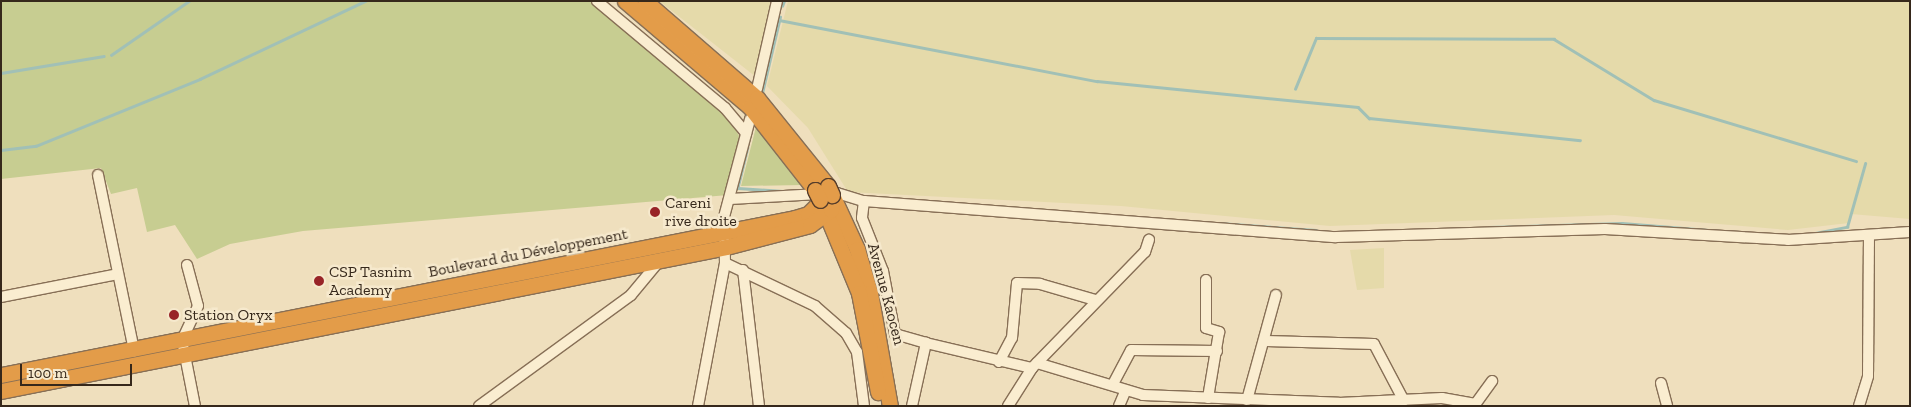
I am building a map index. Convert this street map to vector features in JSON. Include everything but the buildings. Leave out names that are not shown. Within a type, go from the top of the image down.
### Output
[{"type":"highway","points":[[625,1],[750,107],[825,198]]},
{"type":"highway","points":[[645,1],[757,98],[825,198]]},
{"type":"highway","name":"Boulevard du Développement","points":[[612,262],[661,259],[726,247],[810,225],[825,198]]},
{"type":"highway","name":"Boulevard du Développement","points":[[1,391],[184,348],[612,262],[723,232],[806,215],[825,198]]},
{"type":"highway","name":"Avenue Kaocen","points":[[825,198],[861,302],[879,406]]},
{"type":"highway","name":"Avenue Kaocen","points":[[825,198],[857,249],[884,352],[890,406]]},
{"type":"highway","points":[[810,225],[824,228],[838,239]]},
{"type":"highway","name":"Boulevard du Développement","points":[[1,375],[134,351],[184,348]]},
{"type":"street","points":[[597,1],[725,108],[746,133]]},
{"type":"street","points":[[757,89],[777,1]]},
{"type":"street","points":[[698,406],[725,263],[726,247],[723,232],[750,120]]},
{"type":"street","points":[[98,175],[134,351]]},
{"type":"street","points":[[730,199],[837,193],[864,201],[1336,237],[1605,229],[1788,240],[1910,232]]},
{"type":"street","points":[[864,201],[862,218],[883,271],[895,334],[926,343],[999,362],[1034,365],[1113,384],[1125,392],[1213,401],[1247,400],[1316,404],[1442,398],[1474,405],[1492,381]]},
{"type":"street","points":[[1858,406],[1868,376],[1872,265],[1869,236]]},
{"type":"street","points":[[1008,406],[1034,365],[1095,300],[1144,252],[1149,240]]},
{"type":"street","points":[[479,406],[631,295],[661,259]]},
{"type":"street","points":[[725,263],[743,270],[814,306],[853,340],[864,406]]},
{"type":"street","points":[[186,265],[198,306],[184,348],[195,406]]},
{"type":"street","points":[[743,270],[759,406]]},
{"type":"street","points":[[1,297],[118,274]]},
{"type":"street","points":[[1206,280],[1206,328],[1220,332],[1213,401]]},
{"type":"street","points":[[999,362],[1012,338],[1017,283],[1040,284],[1095,300]]},
{"type":"street","points":[[1247,400],[1266,340],[1276,295]]},
{"type":"street","points":[[1266,340],[1374,344],[1404,401]]},
{"type":"street","points":[[912,406],[926,343]]},
{"type":"street","points":[[1113,384],[1131,350],[1217,351]]},
{"type":"street","points":[[1661,383],[1667,406]]},
{"type":"street","points":[[1119,406],[1125,392]]},
{"type":"shaded area","points":[[659,1],[774,1],[756,77],[709,40]]},
{"type":"shaded area","points":[[788,1],[1910,1],[1910,219],[1851,214],[1849,223],[1788,230],[1614,215],[1330,226],[1121,206],[848,192],[808,128],[767,86]]},
{"type":"shaded area","points":[[1384,248],[1384,288],[1357,290],[1350,250]]},
{"type":"green space","points":[[1,1],[593,1],[708,97],[733,124],[739,136],[728,195],[303,231],[230,244],[197,259],[175,225],[147,232],[137,188],[111,194],[101,168],[1,179]]},
{"type":"green space","points":[[757,123],[802,185],[741,186]]},
{"type":"waterway","points":[[111,55],[189,1]]},
{"type":"waterway","points":[[1,150],[36,146],[200,79],[365,1]]},
{"type":"waterway","points":[[782,6],[784,1]]},
{"type":"waterway","points":[[762,93],[780,17]]},
{"type":"waterway","points":[[779,20],[1097,81],[1358,107],[1369,118],[1580,140]]},
{"type":"waterway","points":[[1295,89],[1316,38],[1554,39],[1654,100],[1856,161]]},
{"type":"waterway","points":[[1,73],[104,56]]},
{"type":"waterway","points":[[748,147],[738,188],[783,191]]},
{"type":"waterway","points":[[1810,234],[1847,227],[1865,164]]},
{"type":"waterway","points":[[1219,223],[1316,230]]},
{"type":"waterway","points":[[1489,227],[1622,223],[1733,232]]},
{"type":"place","name":"Careni rive droite","points":[[655,212]]},
{"type":"place","name":"CSP Tasnim Academy","points":[[319,281]]},
{"type":"place","name":"Station Oryx","points":[[174,315]]}]
